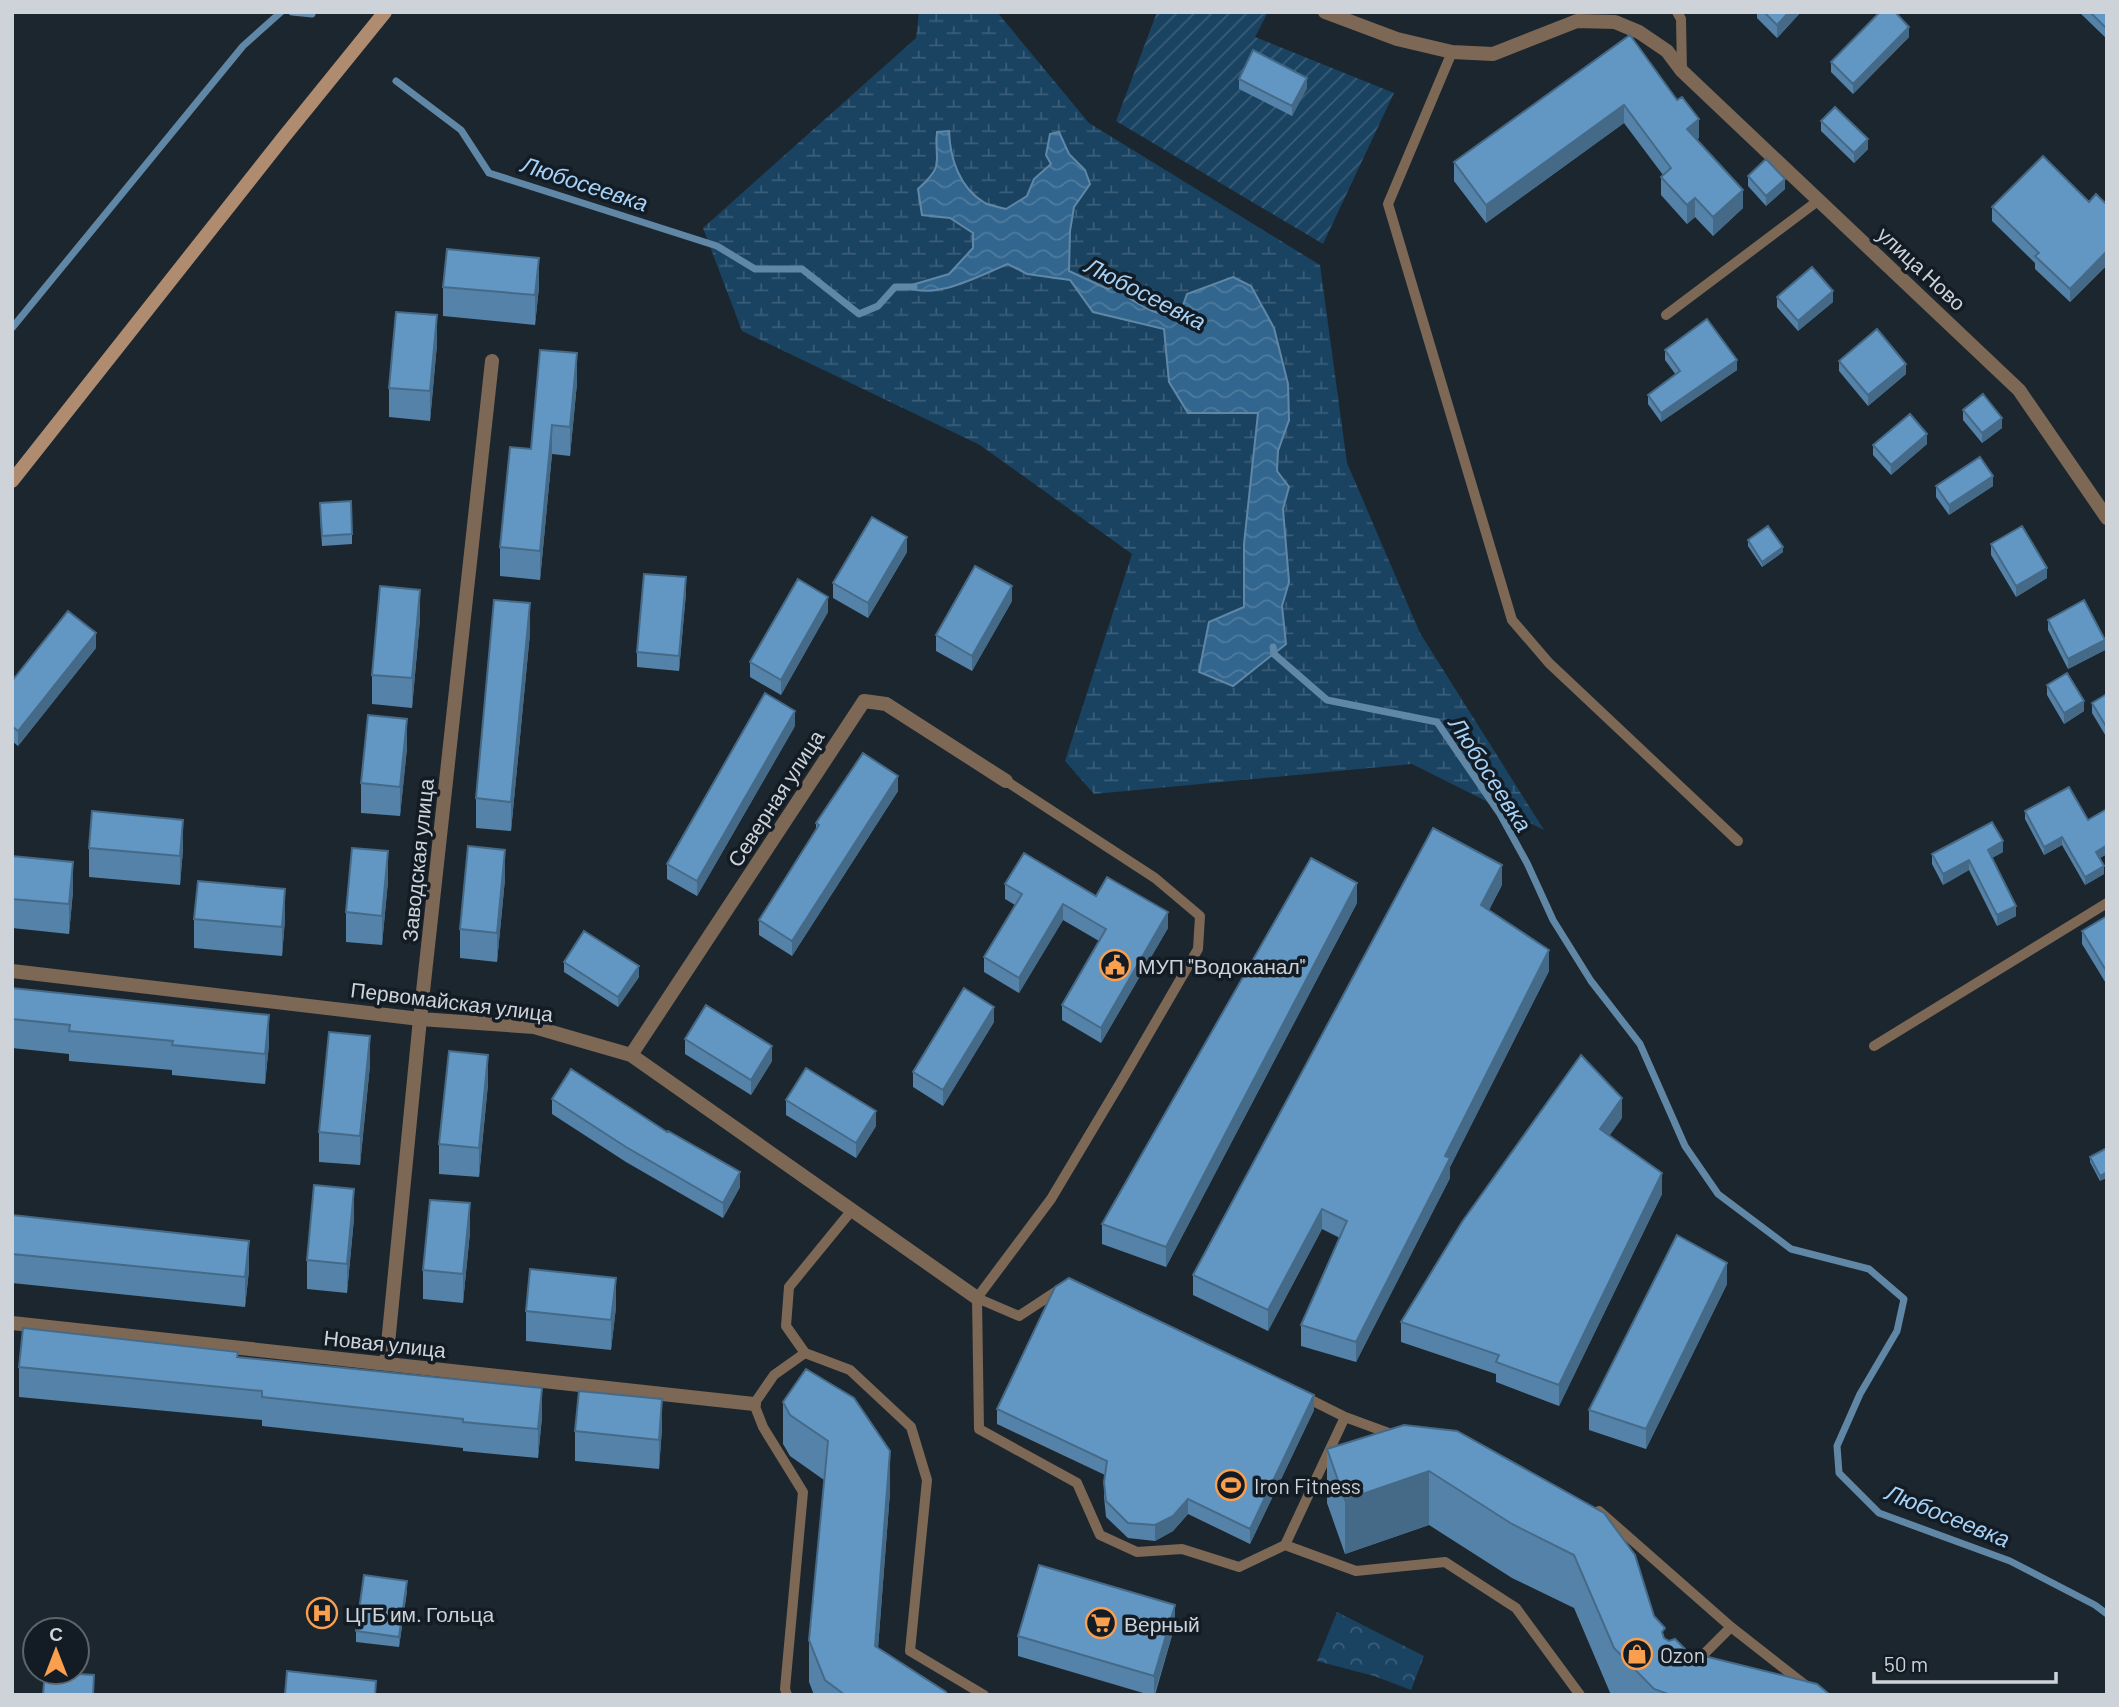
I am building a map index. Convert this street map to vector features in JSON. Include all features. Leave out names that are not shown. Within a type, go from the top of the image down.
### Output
[{"type":"street","points":[[12,481],[385,12]]},
{"type":"street","name":"улица Ново","points":[[1325,12],[1397,39],[1452,52],[1493,54],[1577,21],[1615,22],[1639,32],[1667,51],[1682,71],[2019,390],[2107,518]]},
{"type":"street","name":"Заводская улица","points":[[386,1364],[420,1019],[492,361]]},
{"type":"street","name":"Северная улица","points":[[631,1055],[864,701],[886,704],[1006,781]]},
{"type":"street","name":"Первомайская улица","points":[[12,971],[420,1019],[534,1027],[631,1055],[977,1298]]},
{"type":"street","name":"Новая улица","points":[[12,1323],[754,1404]]},
{"type":"lane","points":[[1678,12],[1681,19],[1682,71]]},
{"type":"lane","points":[[1452,52],[1388,204],[1512,620],[1549,663],[1738,841]]},
{"type":"lane","points":[[1666,315],[1819,200]]},
{"type":"lane","points":[[1006,781],[1155,878],[1200,916],[1198,949],[1115,1092],[1051,1199],[977,1298],[979,1429],[1077,1483],[1100,1535],[1137,1552],[1182,1549],[1239,1567],[1285,1545],[1345,1417]]},
{"type":"lane","points":[[1874,1046],[2107,903]]},
{"type":"lane","points":[[852,1210],[789,1287],[786,1326],[805,1353],[850,1370],[911,1427],[927,1480],[910,1651],[984,1695]]},
{"type":"lane","points":[[977,1298],[1019,1316],[1071,1282]]},
{"type":"lane","points":[[787,1695],[785,1689],[803,1492],[763,1427],[754,1404],[774,1375],[805,1353]]},
{"type":"lane","points":[[1295,1393],[1345,1417],[1408,1440]]},
{"type":"lane","points":[[1583,1504],[1596,1508],[1731,1627],[1818,1695]]},
{"type":"lane","points":[[1285,1545],[1356,1572],[1445,1562],[1516,1608],[1580,1695]]},
{"type":"lane","points":[[1688,1670],[1731,1627]]},
{"type":"green space","points":[[919,12],[997,12],[1089,123],[1320,265],[1347,463],[1420,633],[1544,830],[1412,764],[1094,794],[1065,761],[1132,554],[980,445],[742,331],[703,228],[916,38]]},
{"type":"green space","points":[[1157,12],[1268,12],[1255,37],[1394,93],[1323,244],[1116,121]]},
{"type":"green space","points":[[1337,1612],[1424,1656],[1411,1690],[1374,1676],[1317,1661]]},
{"type":"water","points":[[949,131],[951,152],[962,181],[985,203],[1006,209],[1027,196],[1034,179],[1051,164],[1046,155],[1050,134],[1059,132],[1069,154],[1085,170],[1090,184],[1074,207],[1070,231],[1069,271],[1108,289],[1126,278],[1132,280],[1129,298],[1153,311],[1172,315],[1180,314],[1187,294],[1233,277],[1251,286],[1274,328],[1288,384],[1289,420],[1278,451],[1277,471],[1289,487],[1283,509],[1289,582],[1282,606],[1286,644],[1233,686],[1199,672],[1209,622],[1244,607],[1244,544],[1258,413],[1188,413],[1169,382],[1164,329],[1093,312],[1070,280],[1027,274],[1008,264],[944,289],[930,291],[905,287],[949,274],[973,248],[973,233],[950,218],[922,215],[918,189],[936,168],[937,132]]},
{"type":"building","points":[[1764,12],[1789,12],[1777,25]]},
{"type":"building","points":[[1880,12],[1895,12],[1909,27],[1853,84],[1831,62]]},
{"type":"building","points":[[2090,12],[2107,12],[2107,29]]},
{"type":"building","points":[[1630,35],[1677,100],[1682,97],[1699,119],[1687,129],[1743,190],[1713,217],[1695,198],[1687,205],[1661,177],[1671,168],[1624,105],[1486,205],[1454,162]]},
{"type":"building","points":[[1253,50],[1307,78],[1292,106],[1239,79]]},
{"type":"building","points":[[1835,107],[1868,139],[1854,153],[1821,121]]},
{"type":"building","points":[[2043,156],[2089,202],[2096,194],[2107,205],[2107,251],[2070,289],[2035,256],[2039,253],[1992,207]]},
{"type":"building","points":[[1766,159],[1785,179],[1766,196],[1748,176]]},
{"type":"building","points":[[447,249],[539,258],[535,295],[443,287]]},
{"type":"building","points":[[1812,267],[1833,291],[1798,321],[1777,297]]},
{"type":"building","points":[[396,312],[437,315],[430,391],[389,388]]},
{"type":"building","points":[[1707,319],[1737,360],[1661,413],[1648,395],[1680,371],[1665,350]]},
{"type":"building","points":[[1877,329],[1906,364],[1868,395],[1839,361]]},
{"type":"building","points":[[540,350],[577,353],[570,427],[552,425],[540,551],[500,547],[510,447],[531,449]]},
{"type":"building","points":[[1983,394],[2002,418],[1982,433],[1963,410]]},
{"type":"building","points":[[1910,414],[1927,434],[1891,465],[1873,445]]},
{"type":"building","points":[[1980,457],[1993,476],[1949,505],[1936,486]]},
{"type":"building","points":[[351,501],[352,534],[322,536],[320,503]]},
{"type":"building","points":[[872,517],[907,537],[868,603],[833,583]]},
{"type":"building","points":[[1768,526],[1783,547],[1762,562],[1748,540]]},
{"type":"building","points":[[2022,526],[2047,568],[2016,586],[1991,544]]},
{"type":"building","points":[[975,566],[1012,586],[972,656],[936,635]]},
{"type":"building","points":[[644,574],[686,577],[679,656],[637,652]]},
{"type":"building","points":[[798,579],[828,597],[781,680],[750,662]]},
{"type":"building","points":[[380,586],[420,590],[412,678],[372,675]]},
{"type":"building","points":[[494,600],[530,603],[511,802],[476,798]]},
{"type":"building","points":[[2084,600],[2105,640],[2068,659],[2048,620]]},
{"type":"building","points":[[68,611],[96,633],[18,731],[12,726],[12,681]]},
{"type":"building","points":[[2067,673],[2084,701],[2064,713],[2047,685]]},
{"type":"building","points":[[765,693],[795,711],[697,881],[667,864]]},
{"type":"building","points":[[2107,694],[2107,728],[2092,703]]},
{"type":"building","points":[[368,715],[407,719],[400,787],[361,783]]},
{"type":"building","points":[[863,753],[898,776],[792,941],[759,920],[819,825],[816,823]]},
{"type":"building","points":[[2069,787],[2088,820],[2107,809],[2107,845],[2096,852],[2104,866],[2085,877],[2062,837],[2044,847],[2025,811]]},
{"type":"building","points":[[92,811],[183,820],[180,856],[89,848]]},
{"type":"building","points":[[1992,822],[2003,841],[1988,850],[2016,906],[1997,915],[1969,860],[1943,874],[1932,854]]},
{"type":"building","points":[[1433,828],[1502,865],[1481,905],[1549,950],[1445,1156],[1450,1158],[1356,1342],[1301,1325],[1347,1221],[1322,1209],[1268,1310],[1193,1275]]},
{"type":"building","points":[[468,846],[505,850],[497,933],[460,929]]},
{"type":"building","points":[[352,848],[388,851],[382,916],[346,912]]},
{"type":"building","points":[[1024,853],[1096,896],[1107,877],[1168,912],[1101,1028],[1062,1005],[1106,929],[1063,904],[1019,978],[984,957],[1022,894],[1005,884]]},
{"type":"building","points":[[12,856],[73,862],[69,904],[12,899]]},
{"type":"building","points":[[1311,858],[1357,883],[1166,1247],[1102,1224]]},
{"type":"building","points":[[198,881],[285,889],[282,927],[194,919]]},
{"type":"building","points":[[2107,916],[2107,972],[2082,931]]},
{"type":"building","points":[[584,931],[639,966],[618,997],[564,962]]},
{"type":"building","points":[[12,988],[269,1015],[265,1054],[172,1045],[173,1041],[69,1031],[70,1025],[12,1019]]},
{"type":"building","points":[[964,988],[994,1007],[943,1090],[913,1072]]},
{"type":"building","points":[[706,1005],[772,1046],[751,1080],[685,1039]]},
{"type":"building","points":[[329,1032],[370,1036],[360,1136],[319,1132]]},
{"type":"building","points":[[449,1051],[488,1055],[479,1148],[439,1144]]},
{"type":"building","points":[[1581,1055],[1622,1098],[1600,1129],[1662,1173],[1559,1385],[1496,1362],[1499,1355],[1401,1322],[1462,1222]]},
{"type":"building","points":[[806,1068],[876,1111],[856,1143],[786,1100]]},
{"type":"building","points":[[571,1069],[667,1132],[740,1172],[723,1203],[626,1147],[552,1099]]},
{"type":"building","points":[[2107,1148],[2107,1172],[2100,1176],[2090,1157]]},
{"type":"building","points":[[314,1185],[354,1189],[347,1264],[307,1260]]},
{"type":"building","points":[[430,1200],[470,1203],[463,1274],[423,1270]]},
{"type":"building","points":[[12,1215],[249,1241],[245,1277],[12,1254]]},
{"type":"building","points":[[1677,1235],[1727,1263],[1646,1429],[1589,1410]]},
{"type":"building","points":[[530,1269],[616,1278],[611,1320],[526,1311]]},
{"type":"building","points":[[1069,1278],[1314,1395],[1250,1529],[1188,1499],[1173,1516],[1155,1525],[1128,1523],[1106,1501],[1104,1482],[1107,1461],[997,1409],[1055,1287]]},
{"type":"building","points":[[23,1328],[238,1352],[237,1357],[542,1388],[538,1429],[262,1397],[262,1391],[19,1367]]},
{"type":"building","points":[[806,1369],[854,1398],[890,1451],[875,1646],[947,1695],[845,1695],[825,1680],[809,1640],[828,1441],[790,1415],[783,1402]]},
{"type":"building","points":[[579,1391],[662,1399],[659,1440],[575,1431]]},
{"type":"building","points":[[1404,1425],[1457,1431],[1604,1513],[1635,1555],[1654,1616],[1665,1628],[1662,1632],[1664,1638],[1669,1641],[1675,1639],[1688,1652],[1817,1684],[1830,1695],[1671,1695],[1654,1689],[1614,1648],[1574,1555],[1512,1524],[1429,1471],[1345,1500],[1327,1449]]},
{"type":"building","points":[[1039,1565],[1175,1605],[1154,1676],[1018,1636]]},
{"type":"building","points":[[364,1575],[407,1581],[399,1637],[356,1631]]},
{"type":"building","points":[[287,1671],[376,1681],[375,1695],[285,1695]]},
{"type":"building","points":[[91,1675],[94,1675],[93,1695],[43,1695],[44,1686],[91,1686]]},
{"type":"waterway","name":"Любосеевка","points":[[12,328],[243,46],[281,12]]},
{"type":"waterway","name":"Любосеевка","points":[[292,12],[312,14]]},
{"type":"waterway","name":"Любосеевка","points":[[396,81],[461,130],[489,173],[717,246],[755,269],[802,269],[859,314],[878,306],[895,287],[914,287]]},
{"type":"waterway","name":"Любосеевка","points":[[1273,647],[1274,654],[1327,700],[1437,722],[1500,814],[1527,863],[1553,920],[1591,981],[1640,1044],[1685,1146],[1718,1194],[1791,1249],[1869,1269],[1904,1299],[1897,1331],[1860,1394],[1837,1446],[1839,1473],[1879,1513],[2010,1561],[2095,1605],[2107,1614]]},
{"type":"place","name":"МУП \"Водоканал\"","points":[[1115,965]]},
{"type":"place","name":"Iron Fitness","points":[[1231,1485]]},
{"type":"place","name":"ЦГБ им. Гольца","points":[[322,1613]]},
{"type":"place","name":"Верный","points":[[1101,1623]]},
{"type":"place","name":"Ozon","points":[[1637,1654]]}]
